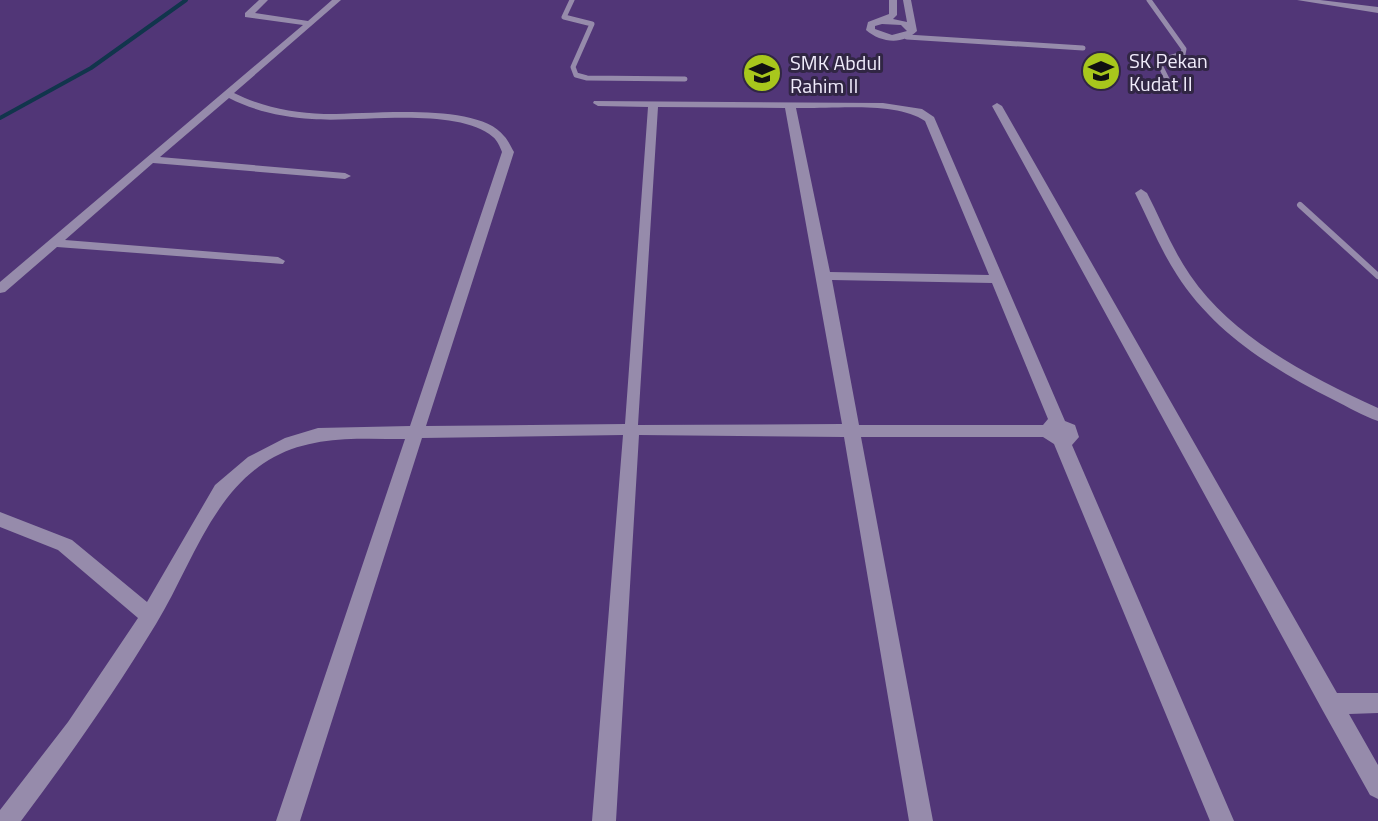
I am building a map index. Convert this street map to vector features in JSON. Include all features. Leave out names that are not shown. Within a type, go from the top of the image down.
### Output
[{"type":"street","points":[[264,0],[248,15],[307,23]]},
{"type":"street","points":[[0,289],[337,0]]},
{"type":"street","points":[[885,21],[893,15],[893,0]]},
{"type":"street","points":[[907,0],[910,34]]},
{"type":"street","points":[[1301,0],[1378,10]]},
{"type":"street","points":[[885,21],[903,23],[910,34],[885,37],[870,30],[871,24],[885,21]]},
{"type":"street","points":[[226,93],[252,107],[313,116],[404,114],[461,121],[490,129],[504,139],[508,152],[288,821]]},
{"type":"street","points":[[598,103],[902,107],[928,115],[998,279],[1055,431],[1222,821]]},
{"type":"street","points":[[604,821],[653,104]]},
{"type":"street","points":[[790,105],[824,276],[849,431],[921,821]]},
{"type":"street","points":[[997,106],[1378,787]]},
{"type":"street","points":[[152,160],[345,176]]},
{"type":"street","points":[[1141,193],[1189,284],[1227,325],[1282,365],[1378,415]]},
{"type":"street","points":[[52,243],[278,261]]},
{"type":"street","points":[[0,271],[18,272]]},
{"type":"street","points":[[824,276],[998,279]]},
{"type":"street","points":[[6,821],[76,730],[150,616],[221,490],[235,475],[276,448],[318,434],[632,429],[1055,431]]},
{"type":"street","points":[[0,519],[65,545],[150,616]]},
{"type":"street","points":[[1331,704],[1378,703]]},
{"type":"lane","points":[[572,0],[564,17],[592,23],[573,67],[576,75],[587,78],[685,79]]},
{"type":"lane","points":[[1149,0],[1184,49],[1183,54],[1158,61],[1168,81]]},
{"type":"lane","points":[[910,34],[1083,48]]},
{"type":"lane","points":[[1300,205],[1378,276]]},
{"type":"waterway","points":[[0,118],[91,68],[186,0]]},
{"type":"place","name":"SK Pekan Kudat II","points":[[1101,71]]},
{"type":"place","name":"SMK Abdul Rahim II","points":[[762,73]]}]
